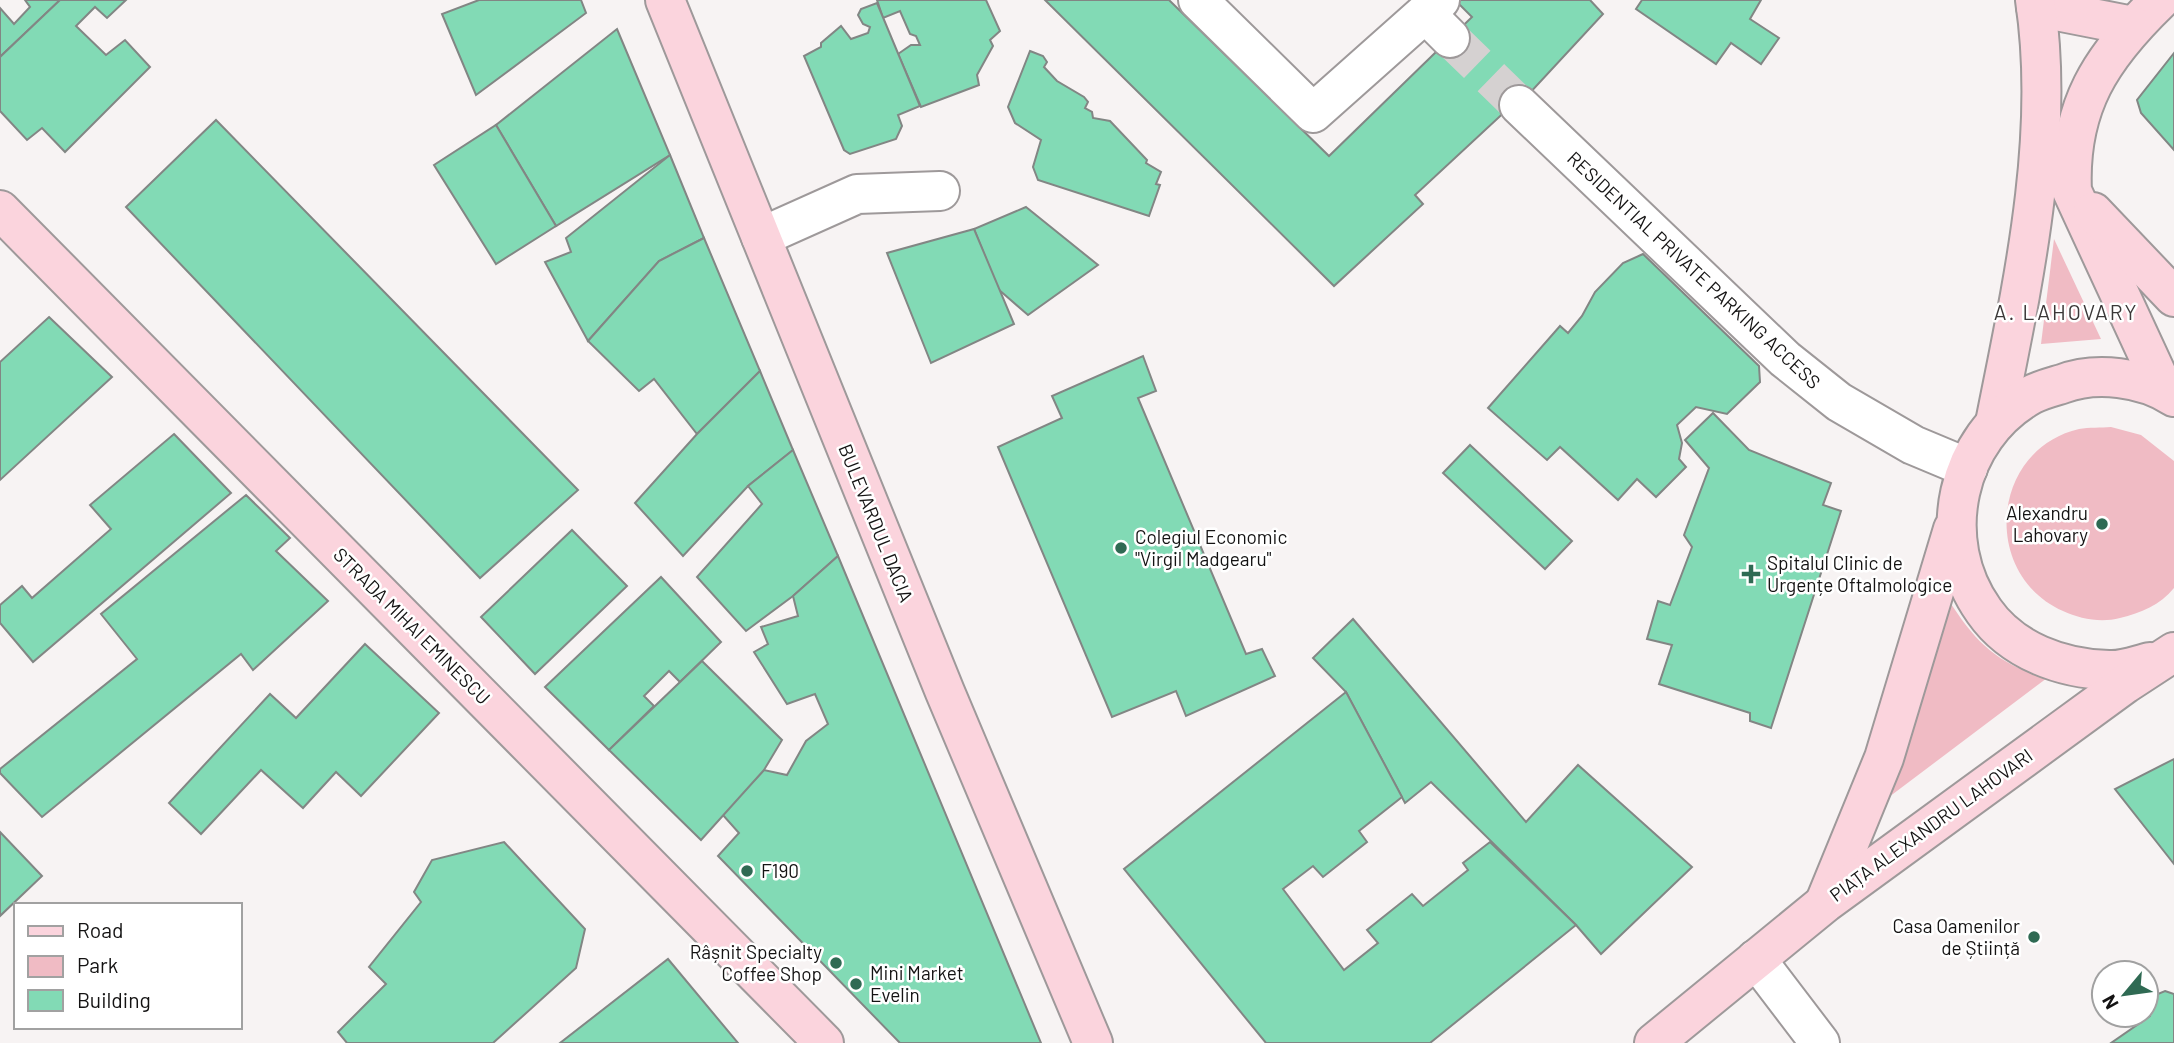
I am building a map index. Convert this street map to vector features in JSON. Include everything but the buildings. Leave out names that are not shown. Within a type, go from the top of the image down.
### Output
[{"type":"street","name":"BULEVARDUL DACIA","points":[[665,0],[940,679],[1092,1036]]},
{"type":"street","points":[[1198,0],[1313,113],[1439,17]]},
{"type":"street","points":[[2055,190],[2072,149],[2085,99],[2094,78],[2133,26],[2160,0]]},
{"type":"street","points":[[2133,26],[2036,3],[2040,110],[2055,190],[2174,297]]},
{"type":"street","name":"RESIDENTIAL PRIVATE PARKING ACCESS","points":[[1519,105],[1785,359],[1839,402],[1913,445],[1968,467]]},
{"type":"street","name":"PIAȚA ALEXANDRU LAHOVARI","points":[[2055,190],[2169,394]]},
{"type":"street","name":"PIAȚA ALEXANDRU LAHOVARI","points":[[1995,423],[2055,190]]},
{"type":"street","points":[[761,237],[857,194],[940,191]]},
{"type":"street","name":"STRADA MIHAI EMINESCU","points":[[0,210],[824,1043]]},
{"type":"street","name":"PIAȚA ALEXANDRU LAHOVARI","points":[[1825,903],[1884,758],[1955,520],[1960,484],[1974,451],[1995,423],[2032,394],[2075,379],[2120,378],[2169,394]]},
{"type":"street","name":"PIAȚA ALEXANDRU LAHOVARI","points":[[1955,520],[1962,568],[1984,611],[2020,645],[2063,666],[2112,671],[2167,656]]},
{"type":"street","name":"PIAȚA ALEXANDRU LAHOVARI","points":[[1825,903],[2167,656]]},
{"type":"street","points":[[1654,1043],[1825,903]]},
{"type":"street","points":[[1756,959],[1820,1043]]},
{"type":"green space","points":[[2054,239],[2101,339],[2041,344]]},
{"type":"green space","points":[[2111,427],[2141,435],[2174,461],[2174,588],[2163,599],[2143,611],[2120,618],[2098,620],[2063,611],[2036,594],[2018,570],[2009,543],[2007,514],[2013,486],[2027,461],[2049,441],[2079,429]]},
{"type":"green space","points":[[1948,599],[1968,628],[1989,649],[2014,666],[2047,678],[1889,797]]},
{"type":"tunnel","points":[[1450,38],[1519,105]]},
{"type":"place","name":"Alexandru Lahovary","points":[[2102,524]]},
{"type":"place","name":"Colegiul Economic \"Virgil Madgearu\"","points":[[1121,548]]},
{"type":"place","name":"Spitalul Clinic de Urgențe Oftalmologice","points":[[1751,574]]},
{"type":"place","name":"F190","points":[[747,871]]},
{"type":"place","name":"Casa Oamenilor de Știință","points":[[2034,937]]},
{"type":"place","name":"Râșnit Specialty Coffee Shop","points":[[836,963]]},
{"type":"place","name":"Mini Market Evelin","points":[[856,984]]},
{"type":"district","name":"A. LAHOVARY","points":[[2066,313]]}]
